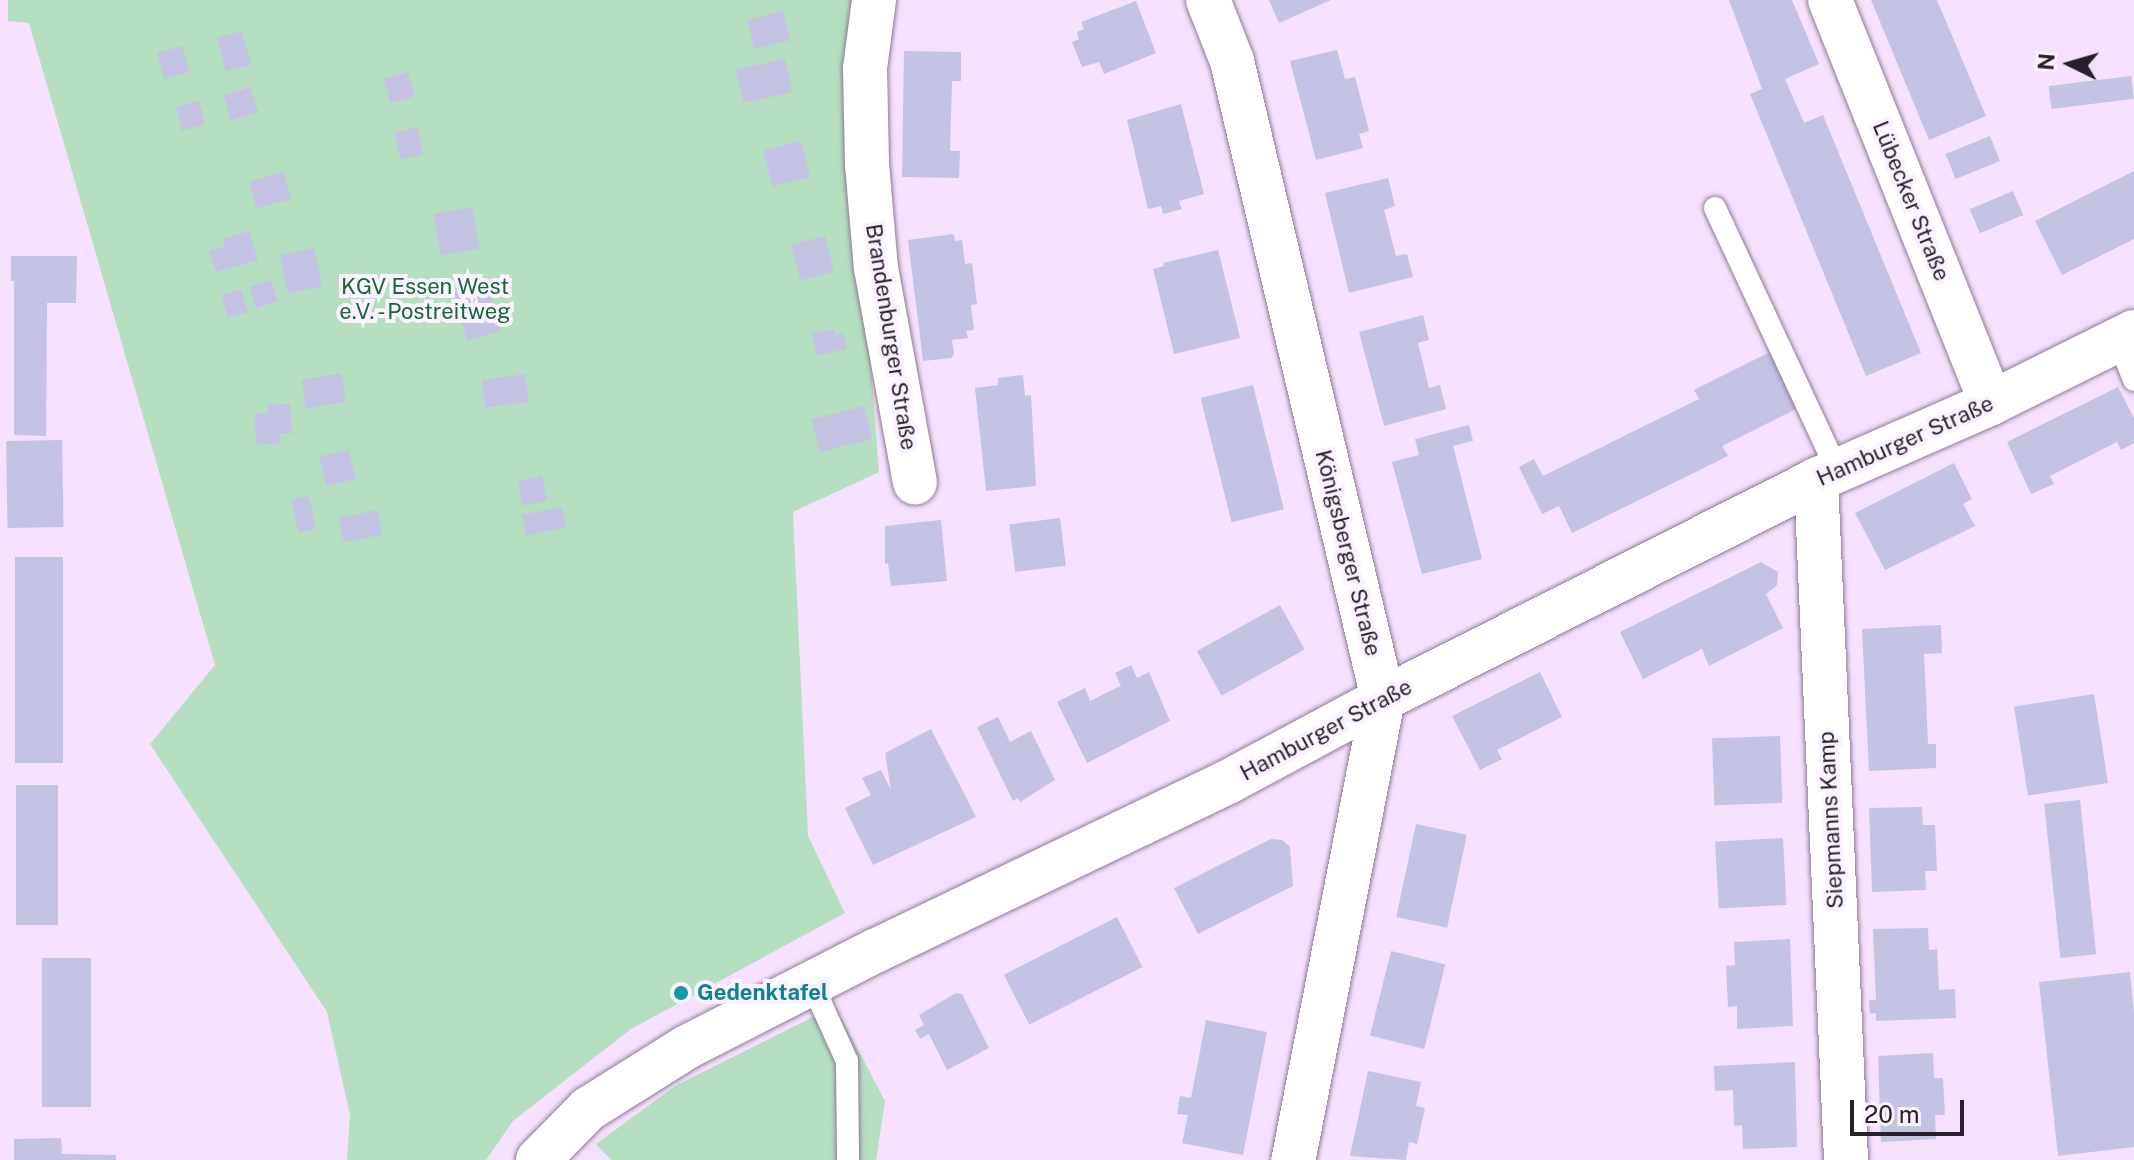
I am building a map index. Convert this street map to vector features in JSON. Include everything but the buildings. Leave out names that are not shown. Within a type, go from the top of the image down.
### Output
[{"type":"street","name":"Brandenburger Straße","points":[[874,0],[865,68],[867,164],[876,268],[915,482]]},
{"type":"street","name":"Königsberger Straße","points":[[1208,0],[1232,61],[1383,699],[1293,1160]]},
{"type":"street","name":"Lübecker Straße","points":[[1830,0],[1991,403]]},
{"type":"street","name":"Hamburger Straße","points":[[538,1160],[588,1109],[687,1047],[752,1018],[812,984],[1228,782],[1383,699],[1826,475],[1991,403],[2126,336]]},
{"type":"street","name":"Siepmanns Kamp","points":[[1826,475],[1846,1160]]},
{"type":"lane","points":[[1715,208],[1826,475]]},
{"type":"lane","points":[[2126,336],[2134,380]]},
{"type":"lane","points":[[812,984],[847,1061],[848,1160]]},
{"type":"green space","name":"KGV Essen West e.V. - Postreitweg","points":[[8,0],[856,0],[861,234],[879,472],[793,512],[808,836],[845,913],[631,1029],[513,1121],[486,1160],[347,1160],[350,1115],[327,1012],[150,744],[215,665],[29,23],[8,21]]},
{"type":"green space","points":[[835,1006],[885,1101],[876,1160],[611,1160],[596,1144],[675,1086]]},
{"type":"place","name":"Gedenktafel","points":[[681,993]]}]
